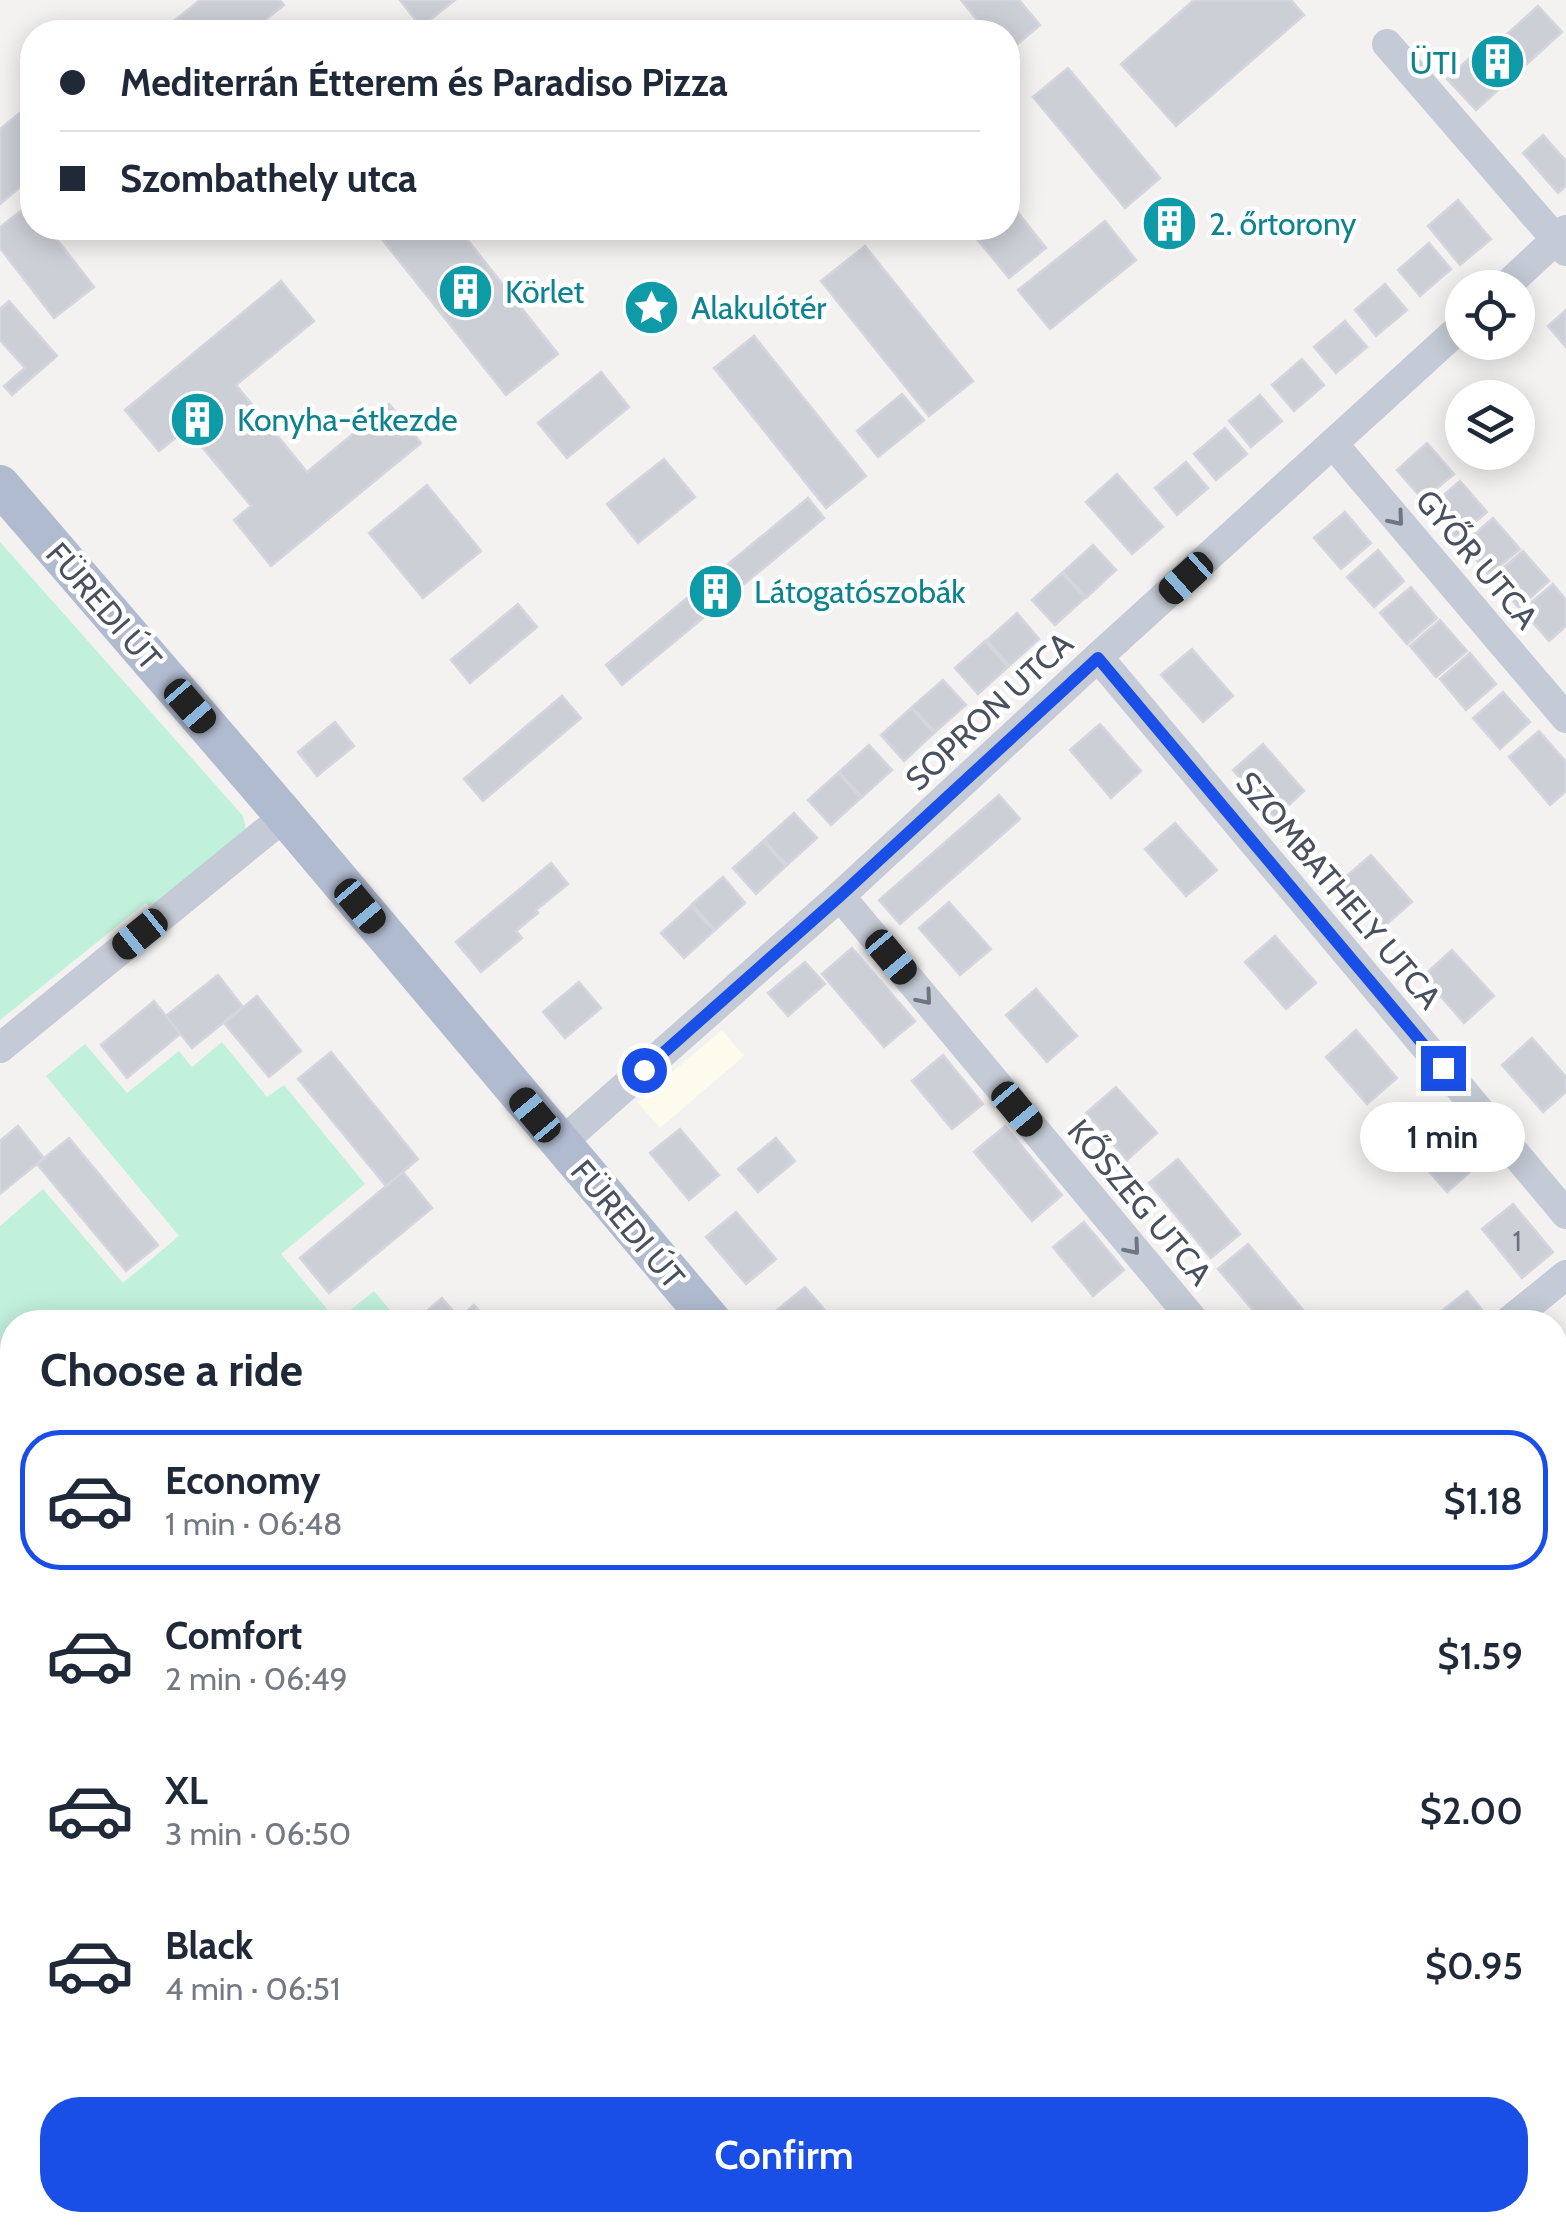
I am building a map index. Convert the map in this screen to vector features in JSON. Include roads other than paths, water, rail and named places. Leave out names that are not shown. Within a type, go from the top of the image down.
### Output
[{"type":"main road","name":"FÜREDI ÚT","points":[[0,485],[702,1310]]},
{"type":"street","points":[[1387,44],[1563,240],[1526,270]]},
{"type":"street","name":"SOPRON UTCA","points":[[560,1144],[840,896],[1445,342]]},
{"type":"street","name":"GYŐR UTCA","points":[[1334,445],[1566,718]]},
{"type":"street","name":"SZOMBATHELY UTCA","points":[[1098,658],[1566,1214]]},
{"type":"street","points":[[0,1048],[285,816]]},
{"type":"street","name":"KŐSZEG UTCA","points":[[840,896],[1184,1310]]},
{"type":"street","points":[[1523,1310],[1566,1275]]},
{"type":"place","name":"ÜTI","points":[[1497,62]]},
{"type":"place","name":"2. őrtorony","points":[[1170,223]]},
{"type":"place","name":"Körlet","points":[[466,291]]},
{"type":"place","name":"Alakulótér","points":[[652,307]]},
{"type":"place","name":"Konyha-étkezde","points":[[198,419]]},
{"type":"place","name":"Látogatószobák","points":[[715,591]]}]
